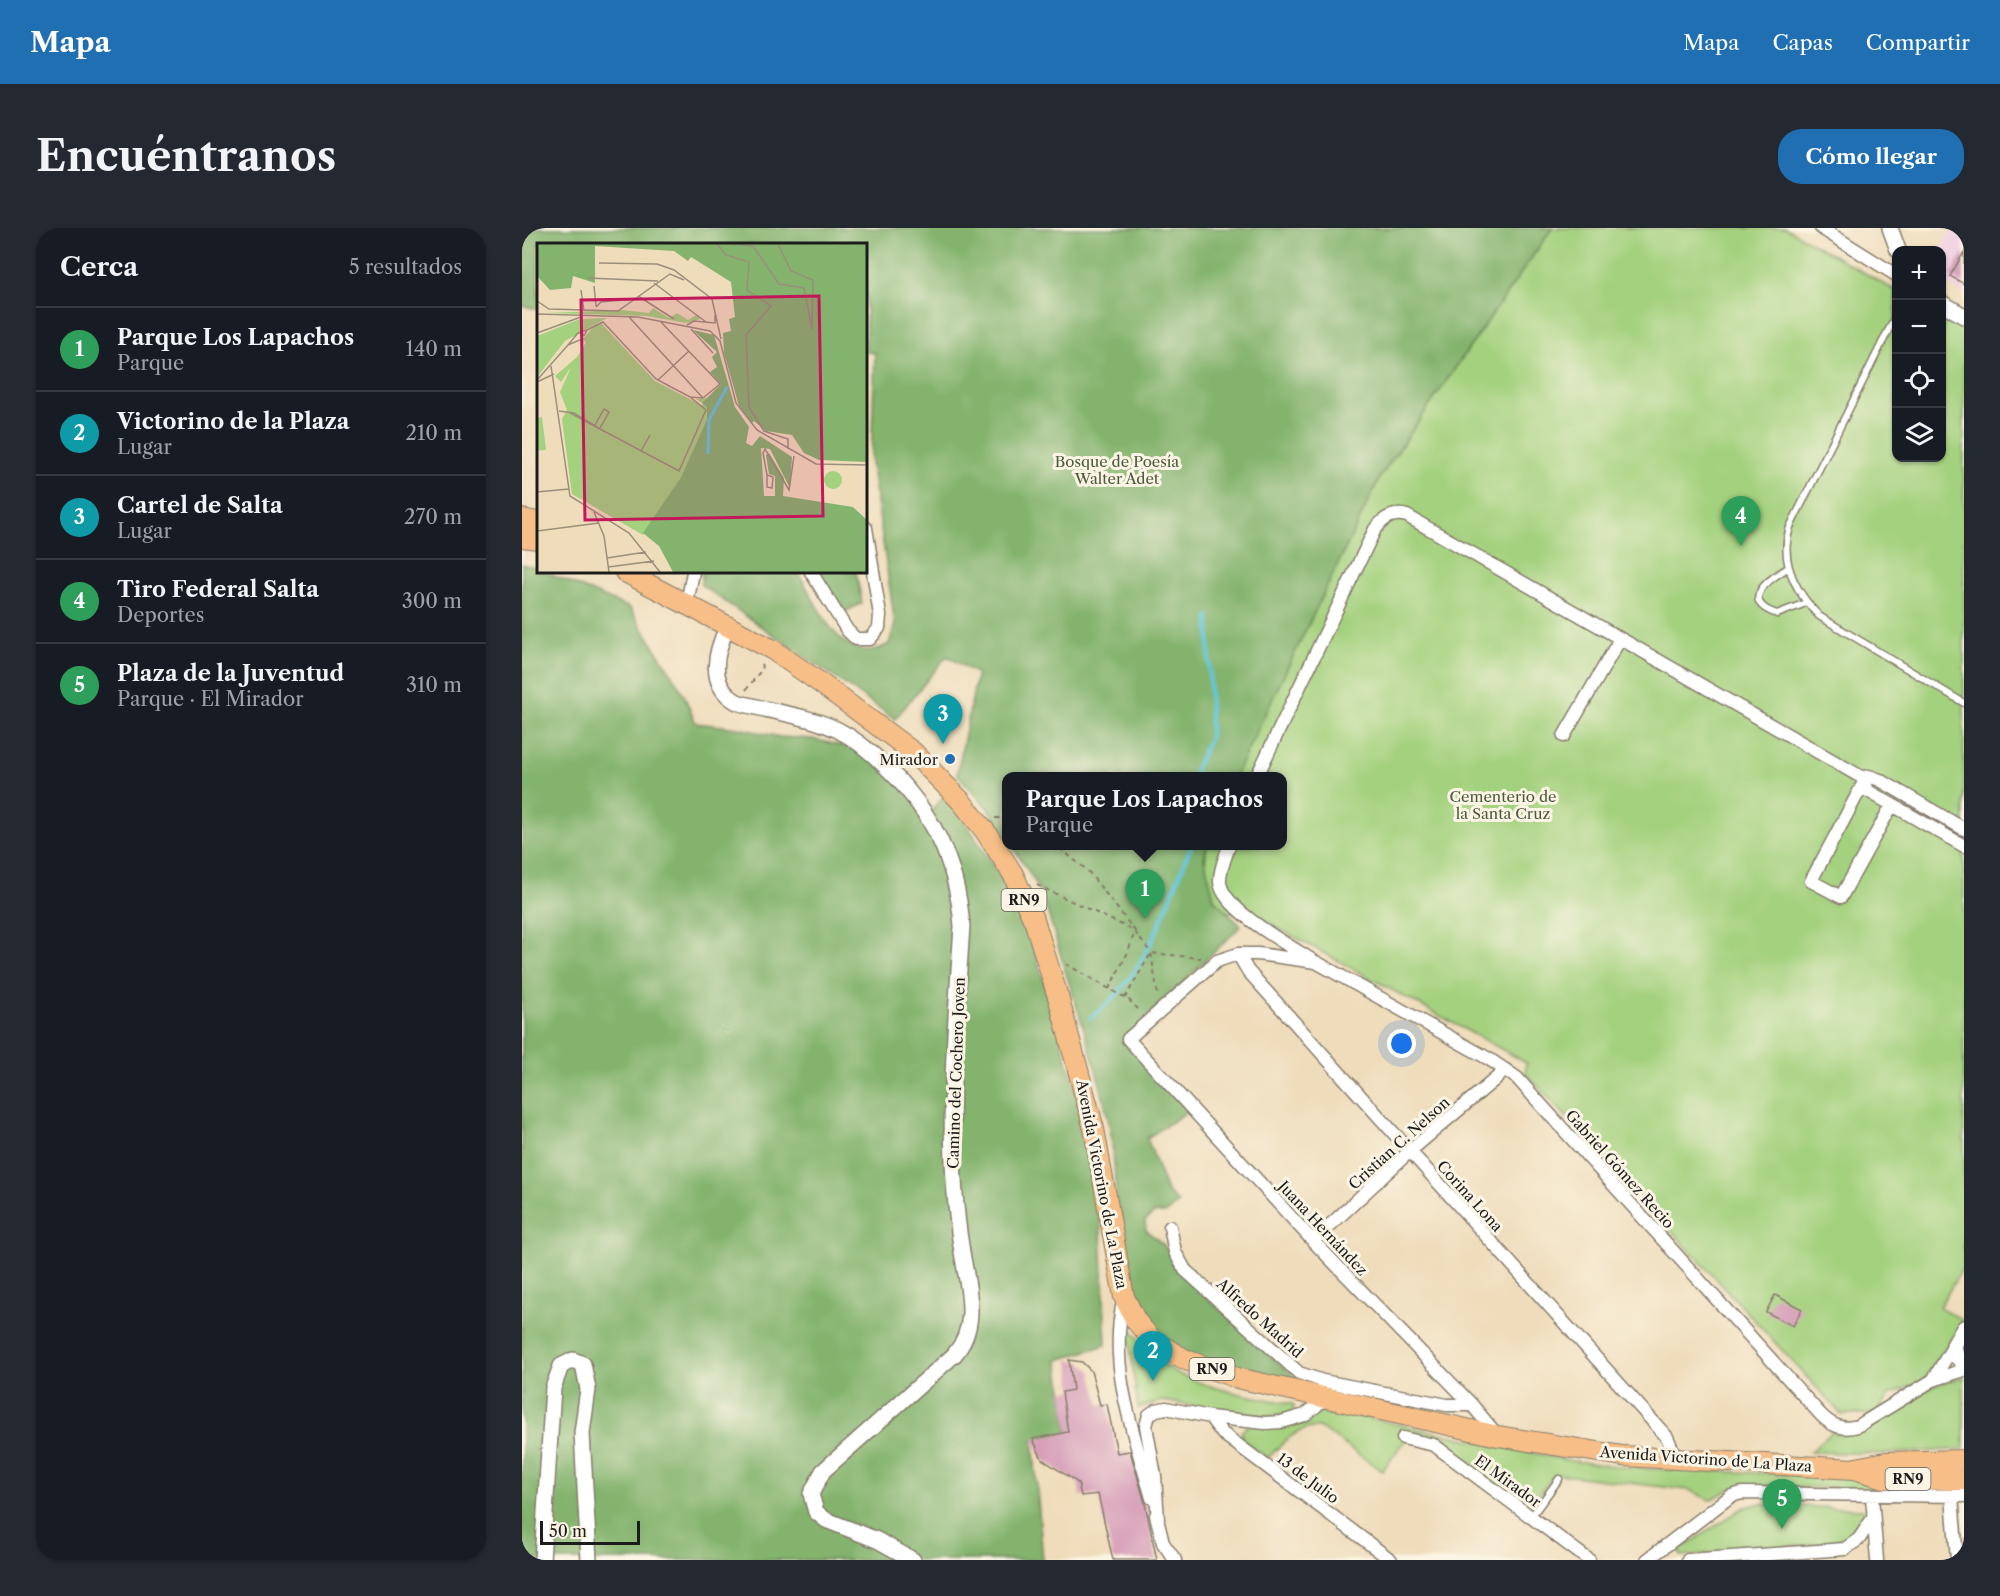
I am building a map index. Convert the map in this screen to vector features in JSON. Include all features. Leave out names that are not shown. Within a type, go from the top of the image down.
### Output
[{"type":"highway","points":[[522,519],[537,522]]},
{"type":"highway","points":[[522,537],[537,539]]},
{"type":"highway","name":"RN9","points":[[627,573],[728,626]]},
{"type":"highway","name":"RN9","points":[[655,573],[706,603],[728,626]]},
{"type":"highway","name":"Avenida Victorino de La Plaza","points":[[728,626],[773,650],[913,752],[975,819],[1012,873],[1035,923],[1081,1075],[1094,1129],[1125,1297],[1136,1321],[1154,1341],[1186,1360],[1237,1377],[1498,1436],[1623,1456],[1854,1469],[1884,1478],[1960,1491]]},
{"type":"highway","name":"Avenida Victorino de La Plaza","points":[[1854,1469],[1886,1462],[1964,1460]]},
{"type":"street","points":[[1821,228],[1892,273]]},
{"type":"street","points":[[1890,228],[1897,246]]},
{"type":"street","points":[[1946,306],[1964,316]]},
{"type":"street","points":[[1259,772],[1375,529],[1389,516],[1399,514],[1407,516],[1863,781],[1868,791],[1964,846]]},
{"type":"street","points":[[812,573],[847,630],[856,639],[870,639],[879,628],[880,615],[867,534]]},
{"type":"street","points":[[688,593],[693,573]]},
{"type":"street","points":[[728,626],[719,645],[717,676],[726,696],[737,702]]},
{"type":"street","points":[[1564,735],[1620,639]]},
{"type":"street","name":"Camino del Cochero Joven","points":[[737,702],[822,723],[837,729],[866,748],[902,782],[923,807],[940,836],[959,896],[962,926],[951,1145],[958,1230],[971,1316],[969,1332],[964,1343],[954,1355],[823,1471],[811,1494],[816,1512],[826,1520],[877,1540],[913,1560]]},
{"type":"street","points":[[1892,805],[1841,897],[1810,880],[1863,781],[1869,776],[1880,780],[1964,829]]},
{"type":"street","points":[[1228,850],[1220,879],[1223,892],[1229,900],[1260,926],[1316,962]]},
{"type":"street","points":[[1150,1020],[1217,961],[1238,954]]},
{"type":"street","name":"Gabriel Gómez Recio","points":[[1238,954],[1257,954],[1316,962],[1506,1070],[1533,1094],[1826,1420],[1839,1428],[1858,1426],[1933,1380],[1964,1370]]},
{"type":"street","name":"Corina Lona","points":[[1238,954],[1248,971],[1667,1437],[1677,1460]]},
{"type":"street","name":"Juana Hernández","points":[[1150,1020],[1128,1039],[1313,1241],[1472,1405],[1498,1436]]},
{"type":"street","name":"Cristian C. Nelson","points":[[1313,1241],[1410,1151],[1506,1070]]},
{"type":"street","name":"Alfredo Madrid","points":[[1170,1227],[1176,1252],[1185,1270],[1299,1373],[1323,1381],[1436,1403],[1472,1405]]},
{"type":"street","points":[[1125,1297],[1119,1317],[1119,1365],[1125,1397],[1163,1543],[1175,1560]]},
{"type":"street","points":[[1964,1328],[1954,1345],[1956,1356],[1964,1364]]},
{"type":"street","name":"Gabriel Gómez Recio","points":[[1933,1380],[1954,1345]]},
{"type":"street","points":[[542,1560],[553,1388],[561,1366],[573,1360],[583,1364],[588,1389],[582,1433],[589,1560]]},
{"type":"street","points":[[1158,1520],[1155,1476],[1146,1426],[1149,1415],[1156,1410],[1166,1408],[1210,1417],[1281,1422],[1305,1415],[1326,1398]]},
{"type":"street","name":"13 de Julio","points":[[1210,1417],[1222,1432],[1391,1560]]},
{"type":"street","name":"El Mirador","points":[[1403,1438],[1434,1445],[1589,1560]]},
{"type":"street","points":[[1647,1560],[1731,1496],[1742,1493],[1872,1496],[1960,1491],[1957,1560]]},
{"type":"street","points":[[1872,1496],[1877,1560]]},
{"type":"street","points":[[1688,1560],[1845,1549],[1859,1539],[1873,1518]]},
{"type":"lane","points":[[1892,323],[1790,527],[1786,539],[1788,568],[1806,603],[1831,624],[1964,703]]},
{"type":"lane","points":[[1788,568],[1765,582],[1761,588],[1760,602],[1765,609],[1777,615],[1806,603]]},
{"type":"lane","points":[[1531,1517],[1558,1479]]},
{"type":"path","points":[[737,702],[762,669]]},
{"type":"path","points":[[1062,850],[1088,872],[1150,953],[1160,1011]]},
{"type":"path","points":[[1012,873],[1135,931]]},
{"type":"path","points":[[1109,989],[1128,952],[1135,931]]},
{"type":"path","points":[[1150,953],[1175,954],[1217,961]]},
{"type":"path","points":[[1125,998],[1150,953]]},
{"type":"path","points":[[1062,955],[1066,965],[1125,998],[1150,1020]]},
{"type":"shaded area","points":[[1952,228],[1964,228],[1964,294],[1946,283],[1946,246],[1942,246]]},
{"type":"green space","name":"Bosque de Poesía Walter Adet","points":[[522,228],[1552,228],[1380,477],[1237,772],[1002,772],[1002,830],[989,810],[957,774],[977,674],[947,656],[895,719],[701,585],[702,573],[799,573],[823,616],[844,642],[857,649],[872,650],[889,644],[895,624],[871,461],[875,353],[867,352],[867,243],[537,243],[537,309],[522,306]]},
{"type":"green space","name":"Cementerio de la Santa Cruz","points":[[1552,228],[1786,228],[1892,289],[1892,462],[1946,462],[1946,319],[1964,330],[1964,1266],[1939,1307],[1964,1321],[1923,1382],[1890,1394],[1877,1414],[1841,1414],[1525,1072],[1527,1063],[1248,912],[1227,912],[1218,904],[1207,879],[1206,850],[1287,850],[1287,772],[1237,772],[1380,477]]},
{"type":"green space","points":[[522,564],[537,568],[537,573],[547,573],[630,608],[682,691],[696,723],[739,728],[780,737],[813,739],[860,750],[930,812],[944,796],[974,835],[1016,902],[1033,944],[1087,1128],[1101,1228],[1106,1345],[1058,1360],[1068,1432],[1033,1440],[1043,1560],[522,1560]]},
{"type":"green space","points":[[819,573],[856,573],[862,603],[843,613]]},
{"type":"green space","points":[[1015,850],[1206,850],[1204,858],[1214,899],[1241,926],[1124,1039],[1188,1111],[1147,1138],[1167,1192],[1178,1203],[1166,1213],[1154,1213],[1145,1221],[1146,1230],[1165,1246],[1177,1270],[1287,1371],[1307,1384],[1251,1373],[1193,1356],[1161,1338],[1143,1319],[1131,1294],[1124,1266],[1119,1236],[1112,1144],[1094,1062],[1042,897]]},
{"type":"green space","points":[[1127,1325],[1157,1360],[1187,1378],[1222,1390],[1293,1404],[1294,1408],[1290,1415],[1263,1416],[1162,1401],[1138,1408]]},
{"type":"green space","points":[[1964,1377],[1964,1449],[1885,1454],[1810,1452],[1832,1432],[1845,1434],[1858,1432],[1884,1419],[1920,1393],[1944,1382]]},
{"type":"green space","points":[[1330,1410],[1566,1460],[1629,1468],[1964,1481],[1964,1491],[1760,1486],[1731,1489],[1710,1500],[1689,1490],[1555,1474],[1528,1509],[1436,1442],[1408,1437],[1382,1471],[1321,1428],[1298,1432],[1268,1458],[1243,1440],[1241,1432],[1249,1425]]},
{"type":"green space","points":[[1758,1504],[1863,1509],[1866,1513],[1846,1537],[1828,1543],[1681,1556],[1679,1550],[1743,1508]]},
{"type":"building","points":[[1964,252],[1964,284],[1950,276]]},
{"type":"building","points":[[1775,1295],[1802,1309],[1793,1326],[1766,1312]]},
{"type":"building","points":[[1069,1360],[1082,1362],[1091,1371],[1100,1405],[1107,1404],[1117,1453],[1130,1451],[1144,1499],[1157,1560],[1113,1560],[1098,1494],[1081,1496],[1078,1483],[1042,1459],[1033,1439],[1068,1432],[1062,1392],[1073,1390]]},
{"type":"waterway","points":[[1195,772],[1210,737],[1209,616]]},
{"type":"waterway","points":[[1090,1018],[1110,1002],[1140,962],[1163,916],[1189,850]]},
{"type":"place","name":"Tiro Federal Salta","points":[[1741,546]]},
{"type":"place","name":"Cartel de Salta","points":[[943,744]]},
{"type":"place","name":"Mirador","points":[[950,759]]},
{"type":"place","name":"Parque Los Lapachos","points":[[1145,919]]},
{"type":"place","name":"Victorino de la Plaza","points":[[1153,1381]]},
{"type":"place","name":"Plaza de la Juventud","points":[[1782,1529]]}]
